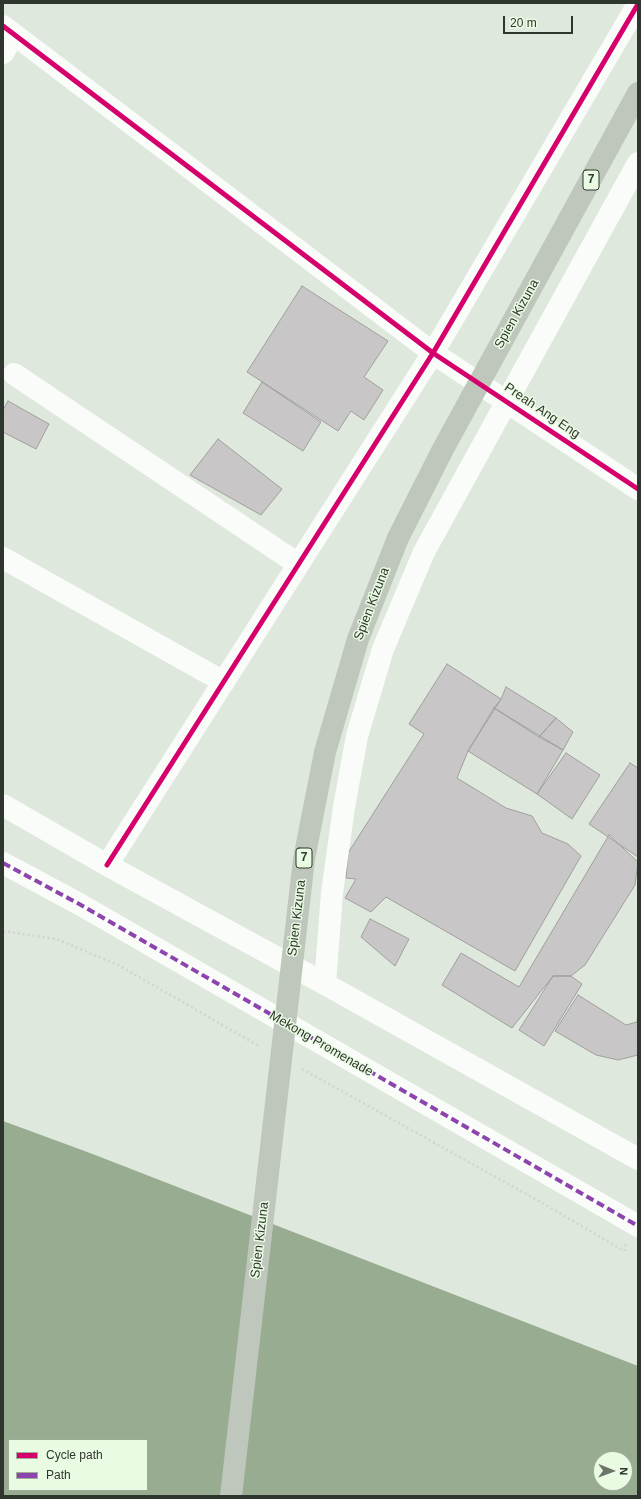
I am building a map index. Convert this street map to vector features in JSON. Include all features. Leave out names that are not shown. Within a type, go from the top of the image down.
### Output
[{"type":"highway","name":"Spien Kizuna","points":[[230,1496],[304,859],[325,752],[358,639],[398,538],[444,449],[638,93]]},
{"type":"street","points":[[108,865],[433,353],[638,4]]},
{"type":"street","points":[[3,53],[9,30]]},
{"type":"street","name":"Preah Ang Eng","points":[[9,30],[433,353],[638,489]]},
{"type":"street","points":[[325,984],[332,893],[344,808],[358,736],[383,649],[424,552],[638,163]]},
{"type":"street","points":[[14,374],[298,564]]},
{"type":"street","points":[[3,558],[224,682]]},
{"type":"street","points":[[3,805],[108,865],[325,984],[638,1159]]},
{"type":"street","name":"Mekong Promenade","points":[[3,863],[81,905],[635,1224]]},
{"type":"path","points":[[3,931],[56,939],[118,965],[259,1046]]},
{"type":"path","points":[[301,1068],[624,1251],[635,1224]]},
{"type":"shaded area","points":[[3,1121],[90,1153],[638,1366],[638,1496],[3,1496]]},
{"type":"building","points":[[302,286],[388,341],[364,377],[383,390],[364,420],[351,411],[338,431],[247,372]]},
{"type":"building","points":[[262,382],[321,422],[303,451],[243,413]]},
{"type":"building","points":[[8,401],[49,424],[36,449],[3,432],[3,410]]},
{"type":"building","points":[[218,439],[282,489],[261,515],[190,475]]},
{"type":"building","points":[[447,664],[501,699],[468,751],[457,778],[506,808],[532,816],[542,833],[568,844],[581,856],[515,971],[386,897],[371,912],[345,898],[356,879],[346,878],[348,853],[424,734],[409,724]]},
{"type":"building","points":[[506,687],[556,718],[539,737],[494,708],[501,699]]},
{"type":"building","points":[[494,708],[563,750],[537,794],[468,751]]},
{"type":"building","points":[[556,718],[573,732],[563,750],[539,737]]},
{"type":"building","points":[[566,753],[600,775],[572,819],[537,794]]},
{"type":"building","points":[[630,763],[638,768],[638,857],[589,824]]},
{"type":"building","points":[[609,835],[638,862],[635,885],[585,965],[571,976],[553,976],[512,1028],[442,985],[461,953],[519,987]]},
{"type":"building","points":[[370,919],[409,939],[395,966],[361,937]]},
{"type":"building","points":[[553,976],[571,976],[582,984],[544,1046],[519,1030]]},
{"type":"building","points":[[578,995],[626,1025],[637,1022],[638,1013],[638,1055],[618,1060],[596,1055],[555,1031]]},
{"type":"marked path","points":[[3,863],[81,905],[638,1226]]},
{"type":"cycle path","points":[[107,865],[433,353],[638,4]]},
{"type":"cycle path","points":[[3,26],[433,353],[638,489]]}]
